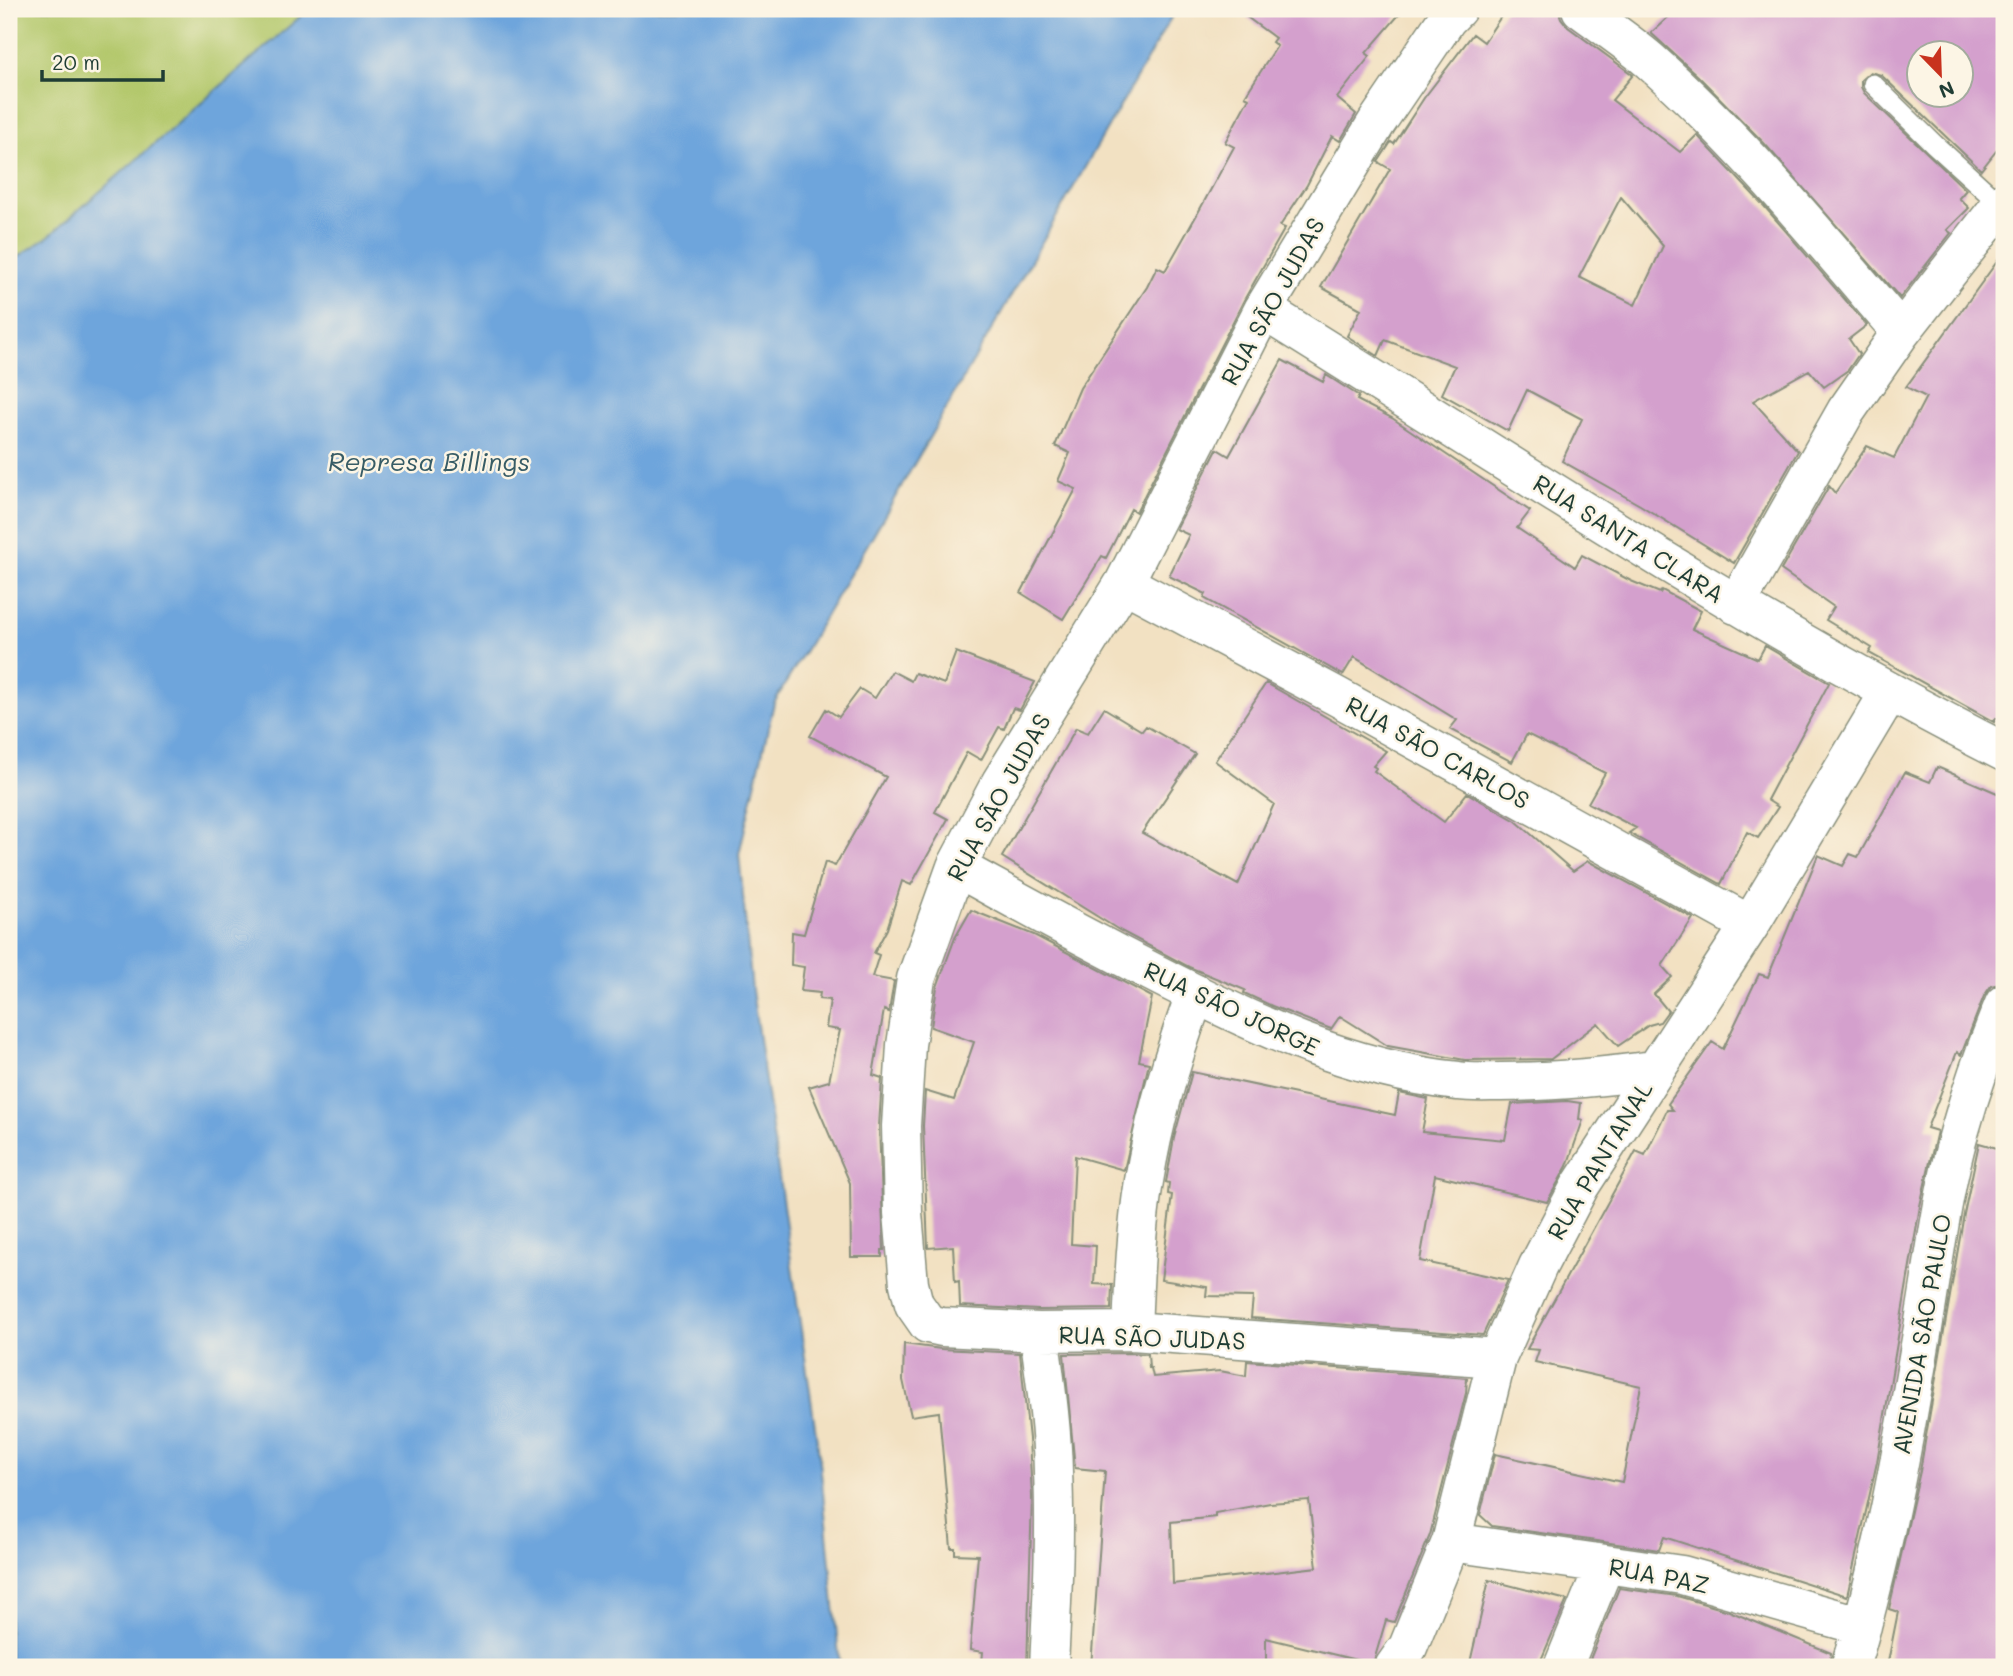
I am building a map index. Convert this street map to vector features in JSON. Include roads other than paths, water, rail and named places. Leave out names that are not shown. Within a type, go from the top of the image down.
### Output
[{"type":"street","name":"RUA SÃO JUDAS","points":[[1457,9],[1447,19],[1377,121],[1263,310],[1124,583],[1001,782],[956,867],[916,979],[906,1045],[901,1138],[903,1213],[909,1284],[914,1304],[928,1324],[1039,1332],[1132,1331],[1497,1358]]},
{"type":"street","points":[[1581,9],[1649,60],[1718,128],[1791,205],[1901,331]]},
{"type":"street","points":[[1736,605],[1846,411],[1901,331],[2003,203]]},
{"type":"street","name":"RUA SANTA CLARA","points":[[1263,310],[1736,605],[1889,693],[2004,752]]},
{"type":"street","name":"RUA SÃO CARLOS","points":[[1124,583],[1336,696],[1750,925]]},
{"type":"street","name":"RUA PANTANAL","points":[[1394,1667],[1408,1647],[1451,1542],[1497,1358],[1538,1266],[1580,1185],[1750,925],[1889,693]]},
{"type":"street","name":"RUA SÃO JORGE","points":[[956,867],[1195,995],[1297,1042],[1370,1065],[1459,1081],[1544,1081],[1653,1070]]},
{"type":"street","points":[[1132,1331],[1143,1182],[1155,1122],[1195,995]]},
{"type":"street","name":"AVENIDA SÃO PAULO","points":[[1850,1667],[1862,1626],[1903,1439],[1959,1132],[1988,1042],[2004,1004]]},
{"type":"street","points":[[1039,1332],[1050,1419],[1053,1471],[1049,1667]]},
{"type":"street","name":"RUA PAZ","points":[[1451,1542],[1682,1575],[1862,1626]]},
{"type":"street","points":[[1563,1667],[1605,1564]]},
{"type":"lane","points":[[1873,84],[1900,112],[2003,203]]},
{"type":"water","name":"Represa Billings","points":[[309,9],[1176,9],[774,703],[739,854],[752,990],[820,1461],[840,1667],[9,1667],[9,263],[49,236]]}]
